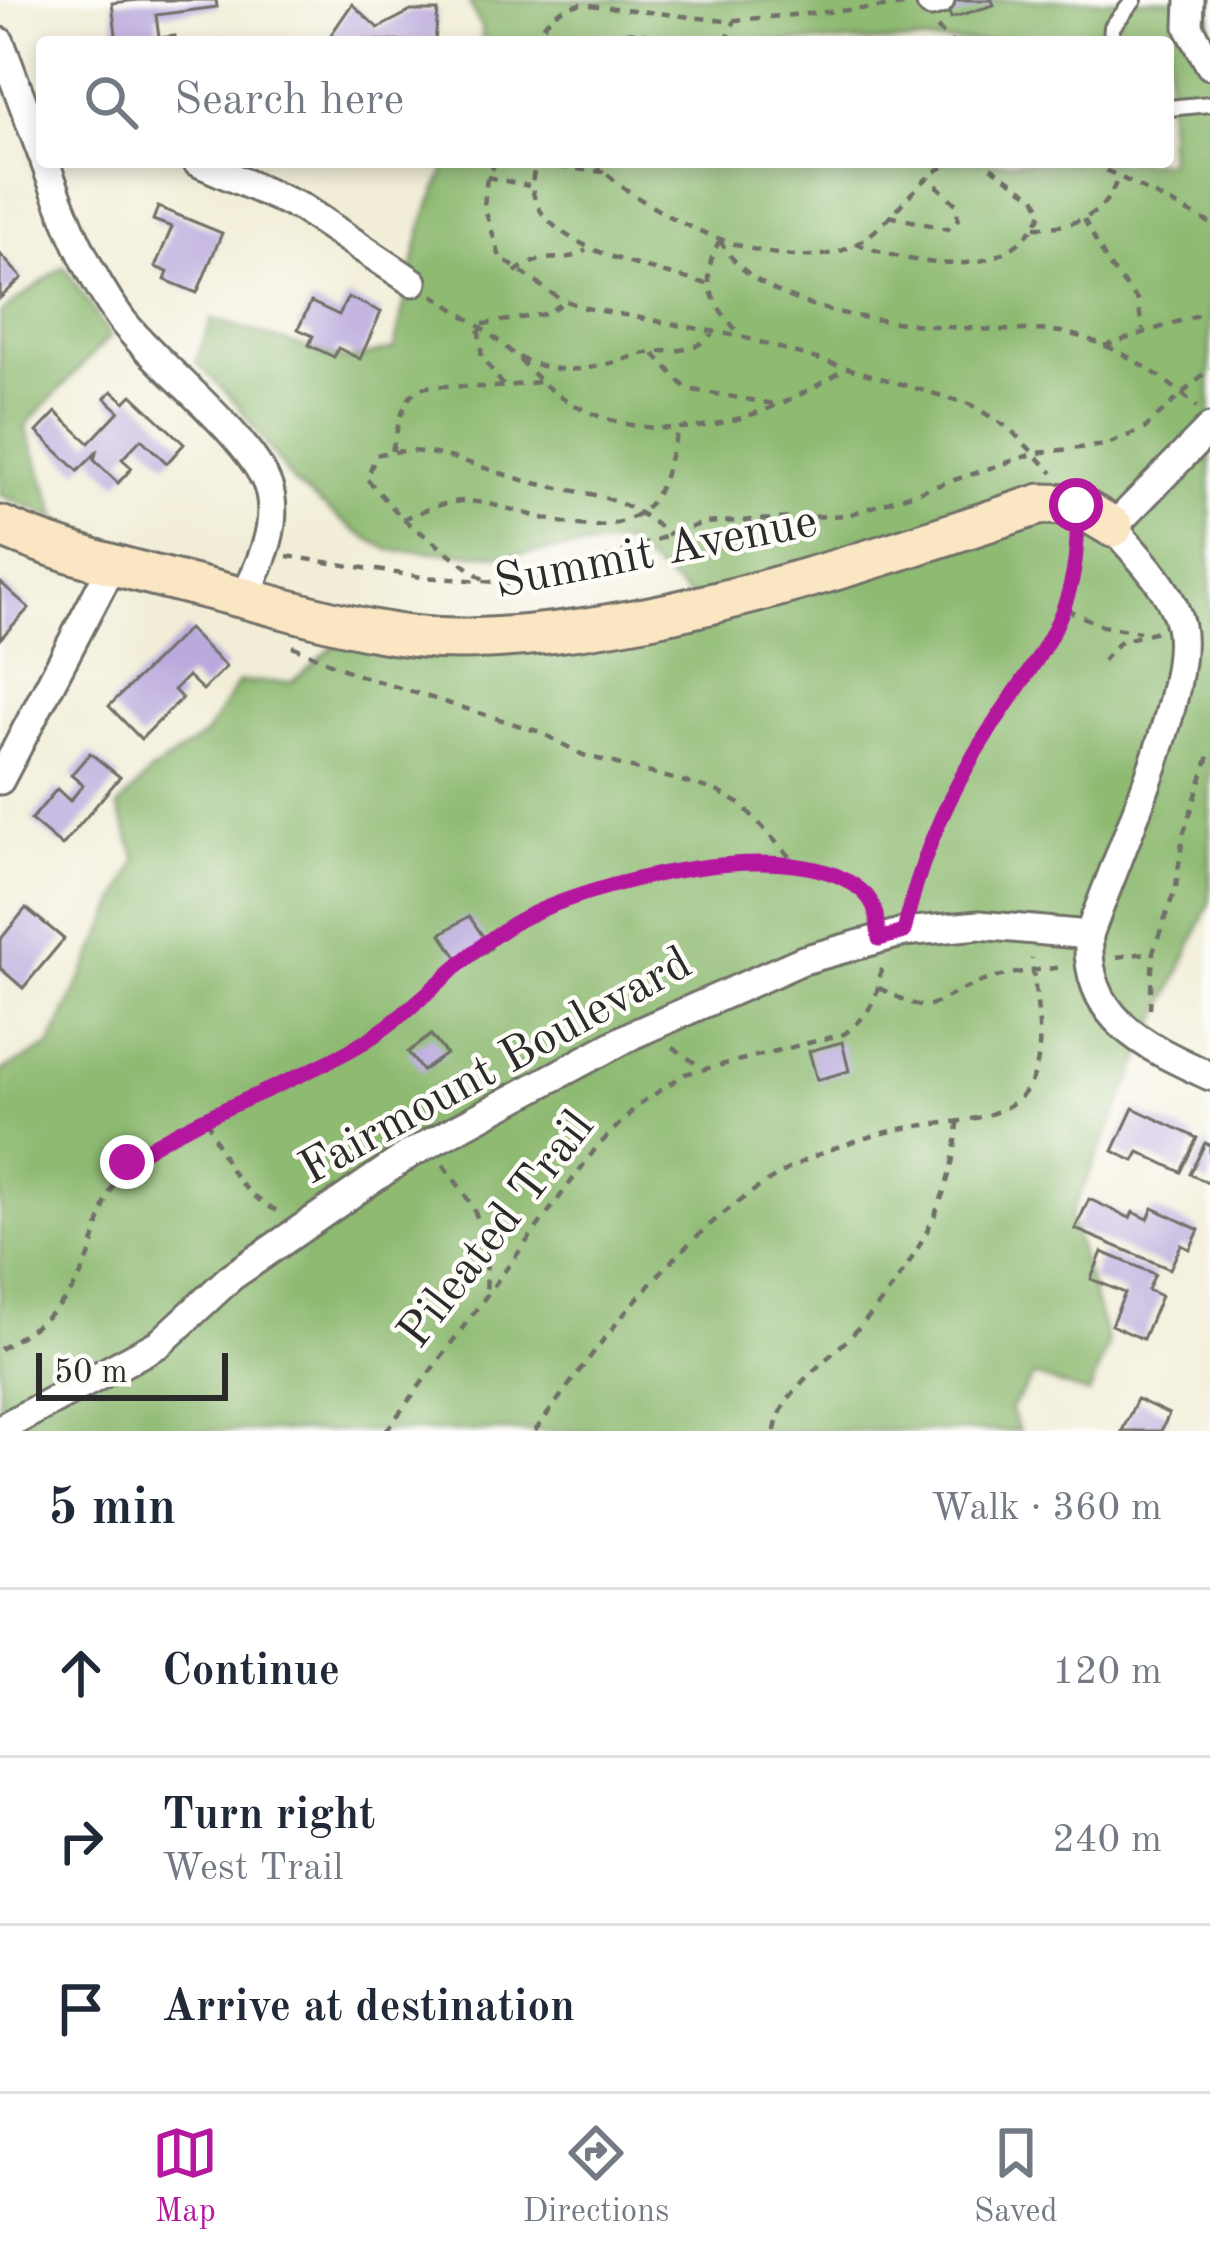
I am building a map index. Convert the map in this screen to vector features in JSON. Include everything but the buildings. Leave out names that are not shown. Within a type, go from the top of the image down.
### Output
[{"type":"street","points":[[1190,0],[1189,27],[1210,65]]},
{"type":"street","points":[[0,42],[34,111]]},
{"type":"street","points":[[47,168],[68,229],[124,322],[259,468],[269,489],[272,514],[263,555],[245,598]]},
{"type":"street","points":[[211,168],[302,208],[413,282]]},
{"type":"street","points":[[1113,527],[1210,428]]},
{"type":"street","name":"Summit Avenue","points":[[0,526],[113,564],[292,612],[420,637],[547,633],[774,587],[1041,504],[1076,505]]},
{"type":"street","points":[[1076,505],[1113,527],[1166,596],[1180,628],[1167,715],[1089,935],[1088,965],[1101,1002],[1118,1022],[1210,1076]]},
{"type":"street","points":[[0,781],[113,564]]},
{"type":"street","name":"Fairmount Boulevard","points":[[0,1430],[160,1343],[231,1277],[303,1223],[427,1145],[654,1025],[803,960],[892,935],[979,925],[1089,935]]},
{"type":"lane","points":[[1111,36],[1112,27],[1134,0]]},
{"type":"lane","points":[[1174,107],[1210,104]]},
{"type":"path","points":[[538,36],[544,22],[562,8],[581,4],[735,20],[936,1],[932,22],[946,36]]},
{"type":"path","points":[[728,36],[735,20]]},
{"type":"path","points":[[616,36],[656,36]]},
{"type":"path","points":[[492,168],[487,177],[489,233],[515,272],[567,301],[743,337],[972,404],[1036,453],[1076,505],[1077,570],[1066,609],[937,822],[892,935],[879,988],[917,1006],[940,1006],[973,985],[1033,970],[1153,952]]},
{"type":"path","points":[[541,168],[534,172],[531,186],[535,202],[553,226],[588,248],[707,284]]},
{"type":"path","points":[[565,168],[604,172]]},
{"type":"path","points":[[600,168],[637,201],[720,240],[818,254],[856,243],[942,168]]},
{"type":"path","points":[[856,243],[894,257],[967,263],[995,257],[1035,227],[1042,212],[1035,197],[992,168]]},
{"type":"path","points":[[1102,168],[1210,223]]},
{"type":"path","points":[[1035,227],[1061,227],[1084,219],[1112,198],[1118,176]]},
{"type":"path","points":[[487,177],[531,186]]},
{"type":"path","points":[[889,216],[932,229],[948,229],[958,219],[956,204],[928,177]]},
{"type":"path","points":[[1084,219],[1109,266],[1137,300],[1143,330]]},
{"type":"path","points":[[720,240],[707,263],[707,284],[715,307],[743,337]]},
{"type":"path","points":[[720,240],[745,274],[827,309],[925,325],[1068,333],[1104,346],[1183,394],[1210,418]]},
{"type":"path","points":[[515,272],[542,256],[577,256],[588,248]]},
{"type":"path","points":[[413,282],[478,325],[541,382],[598,413],[680,428],[746,421],[843,370]]},
{"type":"path","points":[[478,325],[545,314],[567,301]]},
{"type":"path","points":[[1104,346],[1210,311]]},
{"type":"path","points":[[478,325],[482,357],[505,386]]},
{"type":"path","points":[[513,354],[559,371],[602,368],[702,346],[715,330]]},
{"type":"path","points":[[654,354],[687,389],[780,405]]},
{"type":"path","points":[[263,555],[487,582],[582,572],[703,523],[848,515],[1036,453],[1117,440],[1144,428],[1210,368]]},
{"type":"path","points":[[392,451],[406,402],[417,388],[429,383],[505,386],[541,382]]},
{"type":"path","points":[[403,519],[462,501],[556,521],[616,521],[641,512],[664,475],[680,428]]},
{"type":"path","points":[[487,582],[403,519],[367,479],[376,455],[416,448],[526,481],[593,490],[641,512],[670,535]]},
{"type":"path","points":[[1066,609],[1102,626],[1146,632]]},
{"type":"path","points":[[292,612],[286,632],[292,646],[322,660],[540,732],[583,755],[715,790],[742,805],[800,868]]},
{"type":"path","points":[[1150,1009],[1153,952],[1176,887],[1183,835],[1210,753]]},
{"type":"path","points":[[0,1349],[63,1303],[81,1276],[105,1193],[127,1162],[164,1137],[393,1026],[513,924],[590,893],[728,864],[827,874],[866,895],[892,935]]},
{"type":"path","points":[[535,1431],[669,1261],[717,1218],[778,1175],[832,1148],[906,1128],[958,1122],[1006,1106],[1026,1091],[1038,1043],[1030,928]]},
{"type":"path","name":"Pileated Trail","points":[[386,1431],[596,1148],[638,1105],[702,1068],[844,1034],[865,1019],[879,988]]},
{"type":"path","points":[[654,1025],[672,1047],[702,1068]]},
{"type":"path","points":[[207,1120],[229,1174],[251,1198],[303,1223]]},
{"type":"path","points":[[775,1431],[789,1398],[891,1292],[946,1195],[955,1165],[958,1122]]},
{"type":"path","points":[[427,1145],[475,1205],[489,1246],[486,1296]]},
{"type":"green space","points":[[468,0],[1210,0],[1210,903],[1070,1217],[1108,1344],[1089,1394],[1034,1376],[1010,1409],[1019,1431],[0,1431],[0,1072],[50,1046],[137,860],[118,807],[150,773],[205,735],[239,682],[292,682],[338,643],[561,645],[708,611],[623,543],[507,555],[389,550],[355,531],[295,484],[238,405],[196,362],[212,319],[347,360],[394,349],[423,222],[446,168],[1174,168],[1174,36],[482,36]]},
{"type":"green space","points":[[64,266],[110,336],[25,426],[58,519],[0,495],[0,313]]},
{"type":"route","points":[[127,1162],[164,1137],[274,1088],[393,1026],[513,924],[590,893],[728,864],[784,864],[827,874],[866,895],[876,909],[879,939],[904,932],[916,872],[937,822],[976,752],[1064,617],[1077,570],[1076,505]]}]
